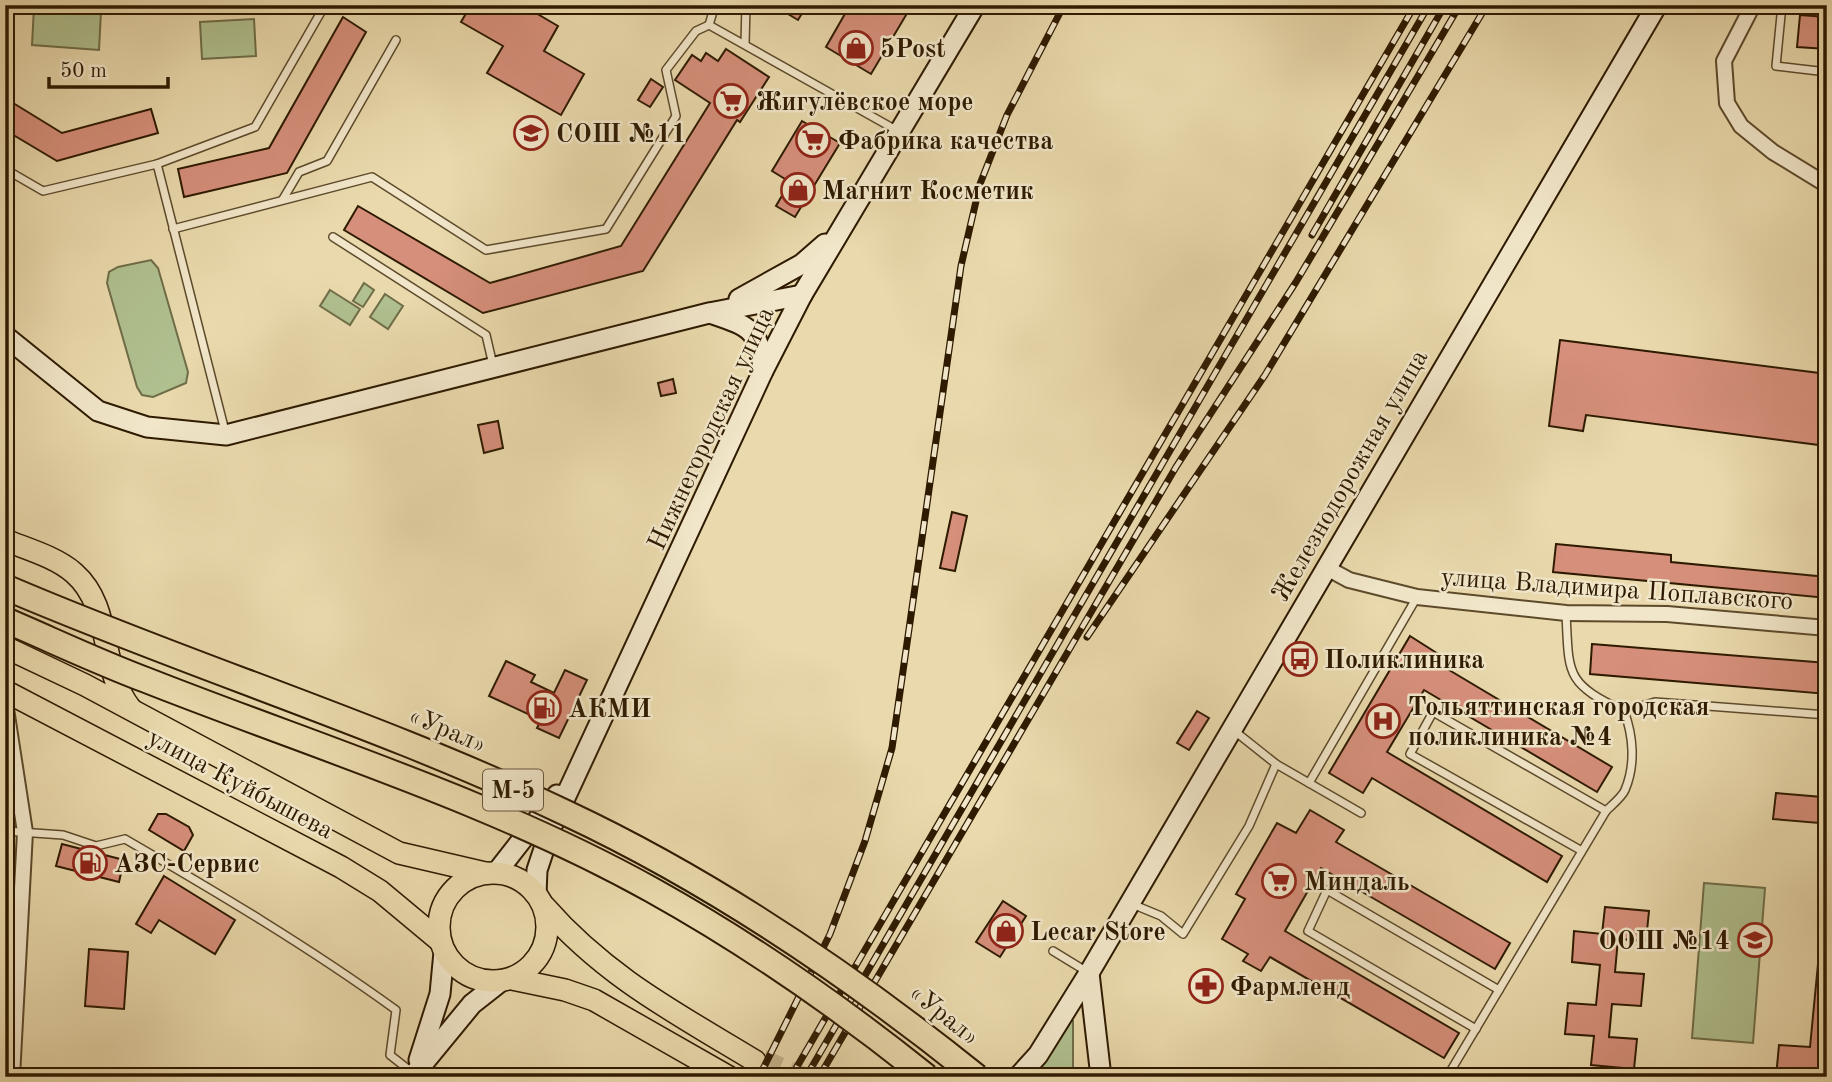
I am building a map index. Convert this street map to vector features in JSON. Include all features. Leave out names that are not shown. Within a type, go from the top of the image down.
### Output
[{"type":"highway","name":"«Урал»","points":[[5,587],[378,731],[567,813],[672,868],[768,926],[889,1006],[977,1077]]},
{"type":"highway","name":"М-5","points":[[5,620],[145,680],[364,760],[498,815],[652,890],[771,962],[927,1077]]},
{"type":"main road","name":"улица Куйбышева","points":[[5,540],[72,571],[90,590],[99,609],[111,675],[118,693],[132,710]]},
{"type":"main road","name":"улица Куйбышева","points":[[5,648],[132,710],[399,853],[491,873]]},
{"type":"main road","name":"улица Куйбышева","points":[[5,691],[341,867],[380,891],[442,946]]},
{"type":"main road","points":[[729,1077],[594,1000],[565,989],[467,976],[442,946],[439,918],[448,897],[464,881],[491,873],[519,879],[572,939],[603,966],[716,1037],[760,1060]]},
{"type":"main road","points":[[506,980],[531,967],[543,948],[547,925],[539,899]]},
{"type":"street","name":"Нижнегородская улица","points":[[539,899],[537,870],[551,828],[764,372],[838,232],[975,5]]},
{"type":"street","name":"Железнодорожная улица","points":[[1018,1077],[1038,1055],[1089,973],[1230,728],[1657,5]]},
{"type":"street","points":[[1753,5],[1724,61],[1727,103],[1741,126],[1773,152],[1827,185]]},
{"type":"street","points":[[709,313],[761,289],[802,264],[838,232]]},
{"type":"street","points":[[709,313],[803,295]]},
{"type":"street","name":"Нижнегородская улица","points":[[5,337],[99,411],[147,427],[226,435],[709,313]]},
{"type":"street","points":[[709,313],[747,325],[761,346],[764,372]]},
{"type":"street","name":"улица Владимира Поплавского","points":[[1325,567],[1349,580],[1417,597],[1566,613],[1667,614],[1827,628]]},
{"type":"street","points":[[5,702],[25,832],[12,1077]]},
{"type":"street","points":[[491,873],[531,832],[586,754]]},
{"type":"street","points":[[413,1075],[435,1017],[442,946]]},
{"type":"street","points":[[1088,1077],[1089,973]]},
{"type":"street","points":[[1089,973],[1101,1077]]},
{"type":"street","points":[[413,1075],[472,1004],[506,980]]},
{"type":"lane","points":[[5,169],[43,191],[157,163],[255,127],[325,5]]},
{"type":"lane","points":[[173,229],[372,177],[486,250],[606,229],[676,116],[666,70],[696,31],[709,25],[715,5]]},
{"type":"lane","points":[[746,5],[746,44]]},
{"type":"lane","points":[[1782,5],[1776,66],[1827,72]]},
{"type":"lane","points":[[709,25],[898,132]]},
{"type":"lane","points":[[283,200],[299,172],[327,161],[396,40]]},
{"type":"lane","points":[[157,163],[226,435]]},
{"type":"lane","points":[[333,237],[486,335],[493,369]]},
{"type":"lane","points":[[1309,783],[1417,597]]},
{"type":"lane","points":[[1447,1077],[1606,811],[1625,792],[1630,766],[1631,731],[1624,711],[1582,689],[1572,674],[1566,613]]},
{"type":"lane","points":[[1624,711],[1655,702],[1827,715]]},
{"type":"lane","points":[[1581,852],[1410,754],[1433,712],[1606,811]]},
{"type":"lane","points":[[1230,728],[1276,764],[1362,813]]},
{"type":"lane","points":[[1128,903],[1161,916],[1183,934],[1249,826],[1276,764]]},
{"type":"lane","points":[[5,831],[63,835],[96,846],[125,839],[318,954],[396,1010],[390,1055],[413,1075]]},
{"type":"lane","points":[[1476,1029],[1308,931],[1327,890],[1499,990]]},
{"type":"lane","points":[[1053,951],[1089,973]]},
{"type":"green space","points":[[34,7],[101,11],[99,50],[32,45]]},
{"type":"green space","points":[[254,19],[256,56],[202,59],[200,22]]},
{"type":"green space","points":[[151,260],[158,268],[188,372],[186,383],[153,397],[142,395],[137,387],[107,283],[109,272],[118,267]]},
{"type":"green space","points":[[364,283],[374,290],[363,307],[353,301]]},
{"type":"green space","points":[[330,290],[360,309],[350,325],[320,306]]},
{"type":"green space","points":[[385,294],[403,306],[388,329],[370,317]]},
{"type":"green space","points":[[1704,883],[1765,888],[1753,1043],[1692,1038]]},
{"type":"green space","points":[[1068,1021],[1073,1021],[1073,1077],[1036,1077]]},
{"type":"building","points":[[471,5],[522,5],[558,26],[544,51],[584,74],[561,115],[487,73],[503,46],[461,22]]},
{"type":"building","points":[[773,5],[807,5],[798,20]]},
{"type":"building","points":[[850,5],[912,5],[871,74],[826,47]]},
{"type":"building","points":[[1800,15],[1827,17],[1827,49],[1797,47]]},
{"type":"building","points":[[343,17],[366,32],[287,173],[184,197],[178,169],[269,148]]},
{"type":"building","points":[[726,49],[769,77],[740,122],[737,120],[643,271],[483,313],[344,230],[358,206],[490,283],[621,246],[710,103],[675,80],[692,55],[701,61],[706,53],[718,61]]},
{"type":"building","points":[[651,79],[663,87],[650,107],[638,100]]},
{"type":"building","points":[[5,98],[62,133],[151,109],[158,133],[57,161],[5,130]]},
{"type":"building","points":[[802,121],[840,143],[795,217],[776,206],[790,182],[772,171]]},
{"type":"building","points":[[1560,340],[1827,374],[1827,446],[1586,415],[1583,431],[1549,426]]},
{"type":"building","points":[[673,379],[676,393],[661,396],[658,383]]},
{"type":"building","points":[[498,421],[503,448],[484,453],[478,425]]},
{"type":"building","points":[[952,512],[967,516],[955,571],[940,568]]},
{"type":"building","points":[[1556,544],[1671,555],[1671,562],[1827,577],[1827,598],[1553,572]]},
{"type":"building","points":[[1410,636],[1443,657],[1439,664],[1612,767],[1597,792],[1424,690],[1387,752],[1562,856],[1547,882],[1372,778],[1363,793],[1329,773]]},
{"type":"building","points":[[1592,644],[1827,663],[1827,694],[1590,674]]},
{"type":"building","name":"АКМИ","points":[[506,661],[535,675],[531,682],[554,693],[565,670],[587,680],[559,738],[537,728],[541,720],[489,696]]},
{"type":"building","points":[[1197,711],[1209,718],[1189,750],[1177,743]]},
{"type":"building","points":[[1776,793],[1822,797],[1819,823],[1773,819]]},
{"type":"building","points":[[1310,810],[1344,830],[1336,842],[1510,943],[1495,969],[1321,868],[1285,931],[1459,1033],[1444,1058],[1270,957],[1261,971],[1243,961],[1248,954],[1222,939],[1245,899],[1236,894],[1277,823],[1296,833]]},
{"type":"building","points":[[158,814],[166,814],[189,827],[193,835],[184,851],[149,830]]},
{"type":"building","name":"АЗС-Сервис","points":[[62,844],[124,860],[119,882],[56,866]]},
{"type":"building","points":[[164,876],[235,920],[215,954],[159,920],[151,933],[136,924]]},
{"type":"building","points":[[1003,901],[1026,916],[1000,957],[976,942]]},
{"type":"building","points":[[1605,907],[1649,911],[1646,941],[1618,939],[1615,972],[1644,974],[1641,1006],[1612,1004],[1609,1037],[1637,1039],[1634,1069],[1591,1065],[1594,1036],[1565,1034],[1568,1003],[1596,1005],[1600,965],[1572,962],[1574,931],[1602,934]]},
{"type":"building","points":[[89,949],[128,952],[124,1009],[85,1006]]},
{"type":"building","points":[[1818,964],[1827,964],[1827,1069],[1807,1068],[1806,1077],[1776,1077],[1779,1045],[1810,1047]]},
{"type":"building","points":[[1202,975],[1214,983],[1204,997],[1193,989]]},
{"type":"tunnel","points":[[763,1059],[804,1077]]},
{"type":"tunnel","points":[[755,1061],[779,1077]]},
{"type":"railway","points":[[759,1077],[830,934],[865,841],[892,748],[961,266],[980,184],[1007,115],[1064,5]]},
{"type":"railway","points":[[791,1077],[1415,5]]},
{"type":"railway","points":[[806,1077],[1429,5]]},
{"type":"railway","points":[[1312,235],[1445,5]]},
{"type":"railway","points":[[819,1077],[1176,467],[1296,282],[1460,5]]},
{"type":"railway","points":[[1087,637],[1265,375],[1487,5]]},
{"type":"place","name":"5Post","points":[[856,48]]},
{"type":"place","name":"Жигулёвское море","points":[[731,101]]},
{"type":"place","name":"СОШ №11","points":[[531,133]]},
{"type":"place","name":"Фабрика качества","points":[[813,140]]},
{"type":"place","name":"Магнит Косметик","points":[[798,190]]},
{"type":"place","name":"Поликлиника","points":[[1300,659]]},
{"type":"place","name":"АКМИ","points":[[544,708]]},
{"type":"place","name":"Тольяттинская городская поликлиника №4","points":[[1383,721]]},
{"type":"place","name":"АЗС-Сервис","points":[[90,863]]},
{"type":"place","name":"Миндаль","points":[[1279,881]]},
{"type":"place","name":"Lecar Store","points":[[1006,931]]},
{"type":"place","name":"ООШ №14","points":[[1755,940]]},
{"type":"place","name":"Фармленд","points":[[1206,986]]}]
